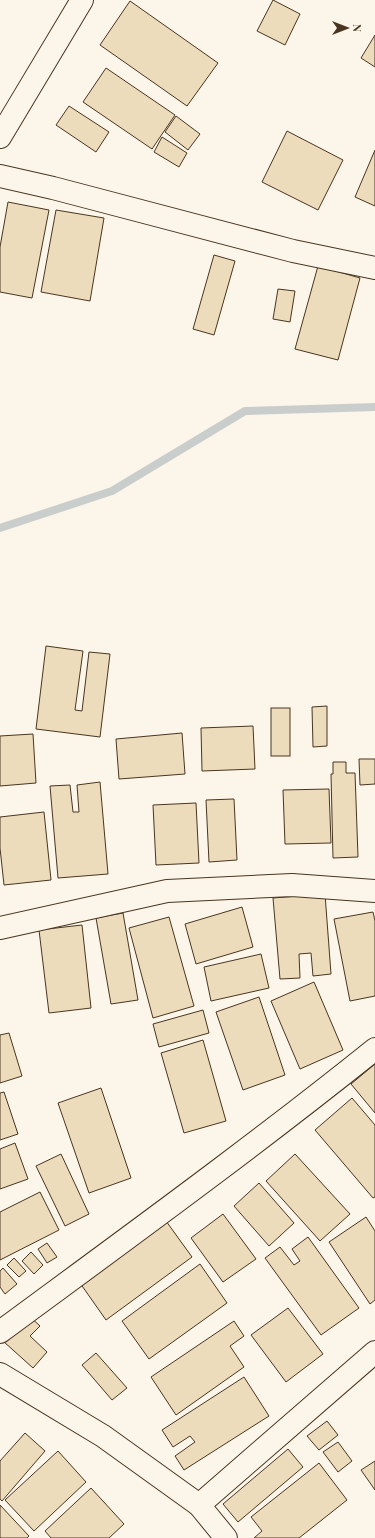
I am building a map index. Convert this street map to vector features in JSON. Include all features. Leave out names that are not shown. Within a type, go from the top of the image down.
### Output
[{"type":"street","points":[[0,137],[82,0]]},
{"type":"street","points":[[0,176],[53,188],[293,251],[375,268]]},
{"type":"street","points":[[0,928],[167,891],[292,885],[375,890]]},
{"type":"street","points":[[0,1332],[218,1170],[320,1093],[375,1049]]},
{"type":"street","points":[[199,1505],[375,1352]]},
{"type":"street","points":[[0,1374],[102,1436],[199,1505],[226,1538]]},
{"type":"building","points":[[273,0],[300,14],[285,45],[257,31]]},
{"type":"building","points":[[130,1],[218,63],[187,106],[100,45]]},
{"type":"building","points":[[375,35],[375,67],[361,58]]},
{"type":"building","points":[[106,68],[175,115],[152,149],[83,102]]},
{"type":"building","points":[[69,106],[109,132],[96,152],[56,125]]},
{"type":"building","points":[[176,116],[200,134],[188,150],[165,132]]},
{"type":"building","points":[[287,131],[343,160],[318,210],[262,182]]},
{"type":"building","points":[[162,137],[187,153],[179,167],[154,152]]},
{"type":"building","points":[[375,150],[375,206],[355,197]]},
{"type":"building","points":[[8,202],[49,210],[32,298],[0,292],[0,247]]},
{"type":"building","points":[[56,210],[104,218],[90,301],[41,292]]},
{"type":"building","points":[[214,255],[235,261],[214,335],[193,329]]},
{"type":"building","points":[[318,266],[360,278],[338,360],[295,349]]},
{"type":"building","points":[[278,289],[295,291],[290,322],[273,319]]},
{"type":"building","points":[[46,646],[83,651],[75,710],[82,711],[89,652],[110,654],[100,737],[36,729]]},
{"type":"building","points":[[327,706],[327,746],[313,747],[312,707]]},
{"type":"building","points":[[271,708],[290,708],[290,756],[271,756]]},
{"type":"building","points":[[253,726],[255,769],[202,771],[201,728]]},
{"type":"building","points":[[182,733],[185,774],[119,779],[116,739]]},
{"type":"building","points":[[33,734],[36,783],[0,786],[0,736]]},
{"type":"building","points":[[359,759],[375,759],[375,784],[360,785]]},
{"type":"building","points":[[333,762],[346,762],[346,773],[355,773],[358,857],[333,858],[331,774],[333,774]]},
{"type":"building","points":[[100,782],[108,874],[58,878],[50,786],[70,785],[73,812],[79,812],[77,785]]},
{"type":"building","points":[[329,789],[331,843],[285,844],[283,790]]},
{"type":"building","points":[[234,799],[237,860],[209,862],[206,800]]},
{"type":"building","points":[[196,803],[199,863],[156,865],[153,805]]},
{"type":"building","points":[[44,812],[51,880],[4,885],[0,848],[0,817]]},
{"type":"building","points":[[325,894],[331,974],[313,976],[311,953],[299,954],[300,978],[280,979],[273,898]]},
{"type":"building","points":[[242,907],[253,947],[196,964],[185,924]]},
{"type":"building","points":[[373,912],[375,921],[375,996],[350,1001],[334,919]]},
{"type":"building","points":[[123,913],[138,1000],[111,1004],[96,918]]},
{"type":"building","points":[[169,917],[194,1006],[153,1018],[129,928]]},
{"type":"building","points":[[82,925],[91,1008],[49,1013],[39,930]]},
{"type":"building","points":[[261,954],[269,988],[211,1001],[204,967]]},
{"type":"building","points":[[314,982],[343,1050],[300,1069],[271,1001]]},
{"type":"building","points":[[259,997],[285,1075],[243,1090],[216,1012]]},
{"type":"building","points":[[203,1010],[209,1033],[159,1047],[153,1024]]},
{"type":"building","points":[[9,1033],[22,1076],[0,1083],[0,1035]]},
{"type":"building","points":[[203,1040],[226,1121],[184,1133],[161,1053]]},
{"type":"building","points":[[375,1064],[375,1113],[351,1084]]},
{"type":"building","points":[[101,1088],[131,1178],[89,1193],[58,1103]]},
{"type":"building","points":[[4,1092],[18,1134],[0,1140],[0,1093]]},
{"type":"building","points":[[352,1098],[375,1125],[375,1197],[373,1198],[315,1130]]},
{"type":"building","points":[[15,1143],[28,1179],[0,1189],[0,1149]]},
{"type":"building","points":[[61,1154],[89,1214],[65,1226],[36,1166]]},
{"type":"building","points":[[295,1154],[350,1214],[320,1241],[266,1181]]},
{"type":"building","points":[[259,1183],[294,1223],[269,1246],[234,1206]]},
{"type":"building","points":[[40,1192],[59,1230],[0,1260],[0,1212]]},
{"type":"building","points":[[223,1214],[256,1259],[223,1282],[191,1238]]},
{"type":"building","points":[[366,1217],[375,1231],[375,1300],[370,1304],[329,1242]]},
{"type":"building","points":[[166,1221],[192,1257],[106,1320],[80,1283]]},
{"type":"building","points":[[308,1237],[359,1308],[321,1335],[265,1258],[280,1247],[294,1265],[300,1261],[292,1249]]},
{"type":"building","points":[[47,1243],[57,1257],[47,1263],[38,1249]]},
{"type":"building","points":[[31,1252],[43,1265],[34,1274],[22,1261]]},
{"type":"building","points":[[14,1258],[26,1271],[19,1277],[7,1265]]},
{"type":"building","points":[[200,1264],[227,1303],[149,1359],[122,1321]]},
{"type":"building","points":[[3,1268],[17,1284],[5,1294],[0,1287],[0,1271]]},
{"type":"building","points":[[288,1308],[323,1354],[286,1382],[251,1335]]},
{"type":"building","points":[[27,1314],[40,1326],[30,1336],[47,1352],[33,1368],[3,1341]]},
{"type":"building","points":[[234,1321],[244,1336],[230,1346],[244,1367],[176,1415],[151,1377]]},
{"type":"building","points":[[96,1353],[127,1388],[112,1400],[82,1365]]},
{"type":"building","points":[[244,1377],[269,1416],[184,1470],[175,1456],[195,1442],[190,1436],[173,1447],[162,1430]]},
{"type":"building","points":[[327,1421],[338,1435],[319,1450],[307,1436]]},
{"type":"building","points":[[25,1433],[45,1451],[2,1501],[0,1499],[0,1461]]},
{"type":"building","points":[[338,1442],[352,1461],[338,1472],[323,1452]]},
{"type":"building","points":[[288,1449],[303,1467],[238,1522],[223,1504]]},
{"type":"building","points":[[58,1451],[86,1482],[34,1531],[5,1500]]},
{"type":"building","points":[[375,1461],[375,1490],[361,1470]]},
{"type":"building","points":[[319,1463],[347,1500],[299,1538],[254,1538],[262,1531],[251,1517]]},
{"type":"building","points":[[91,1488],[124,1524],[109,1538],[51,1538],[45,1531]]},
{"type":"building","points":[[0,1505],[29,1536],[27,1538],[0,1538]]},
{"type":"waterway","points":[[0,528],[112,491],[245,411],[375,407]]}]
